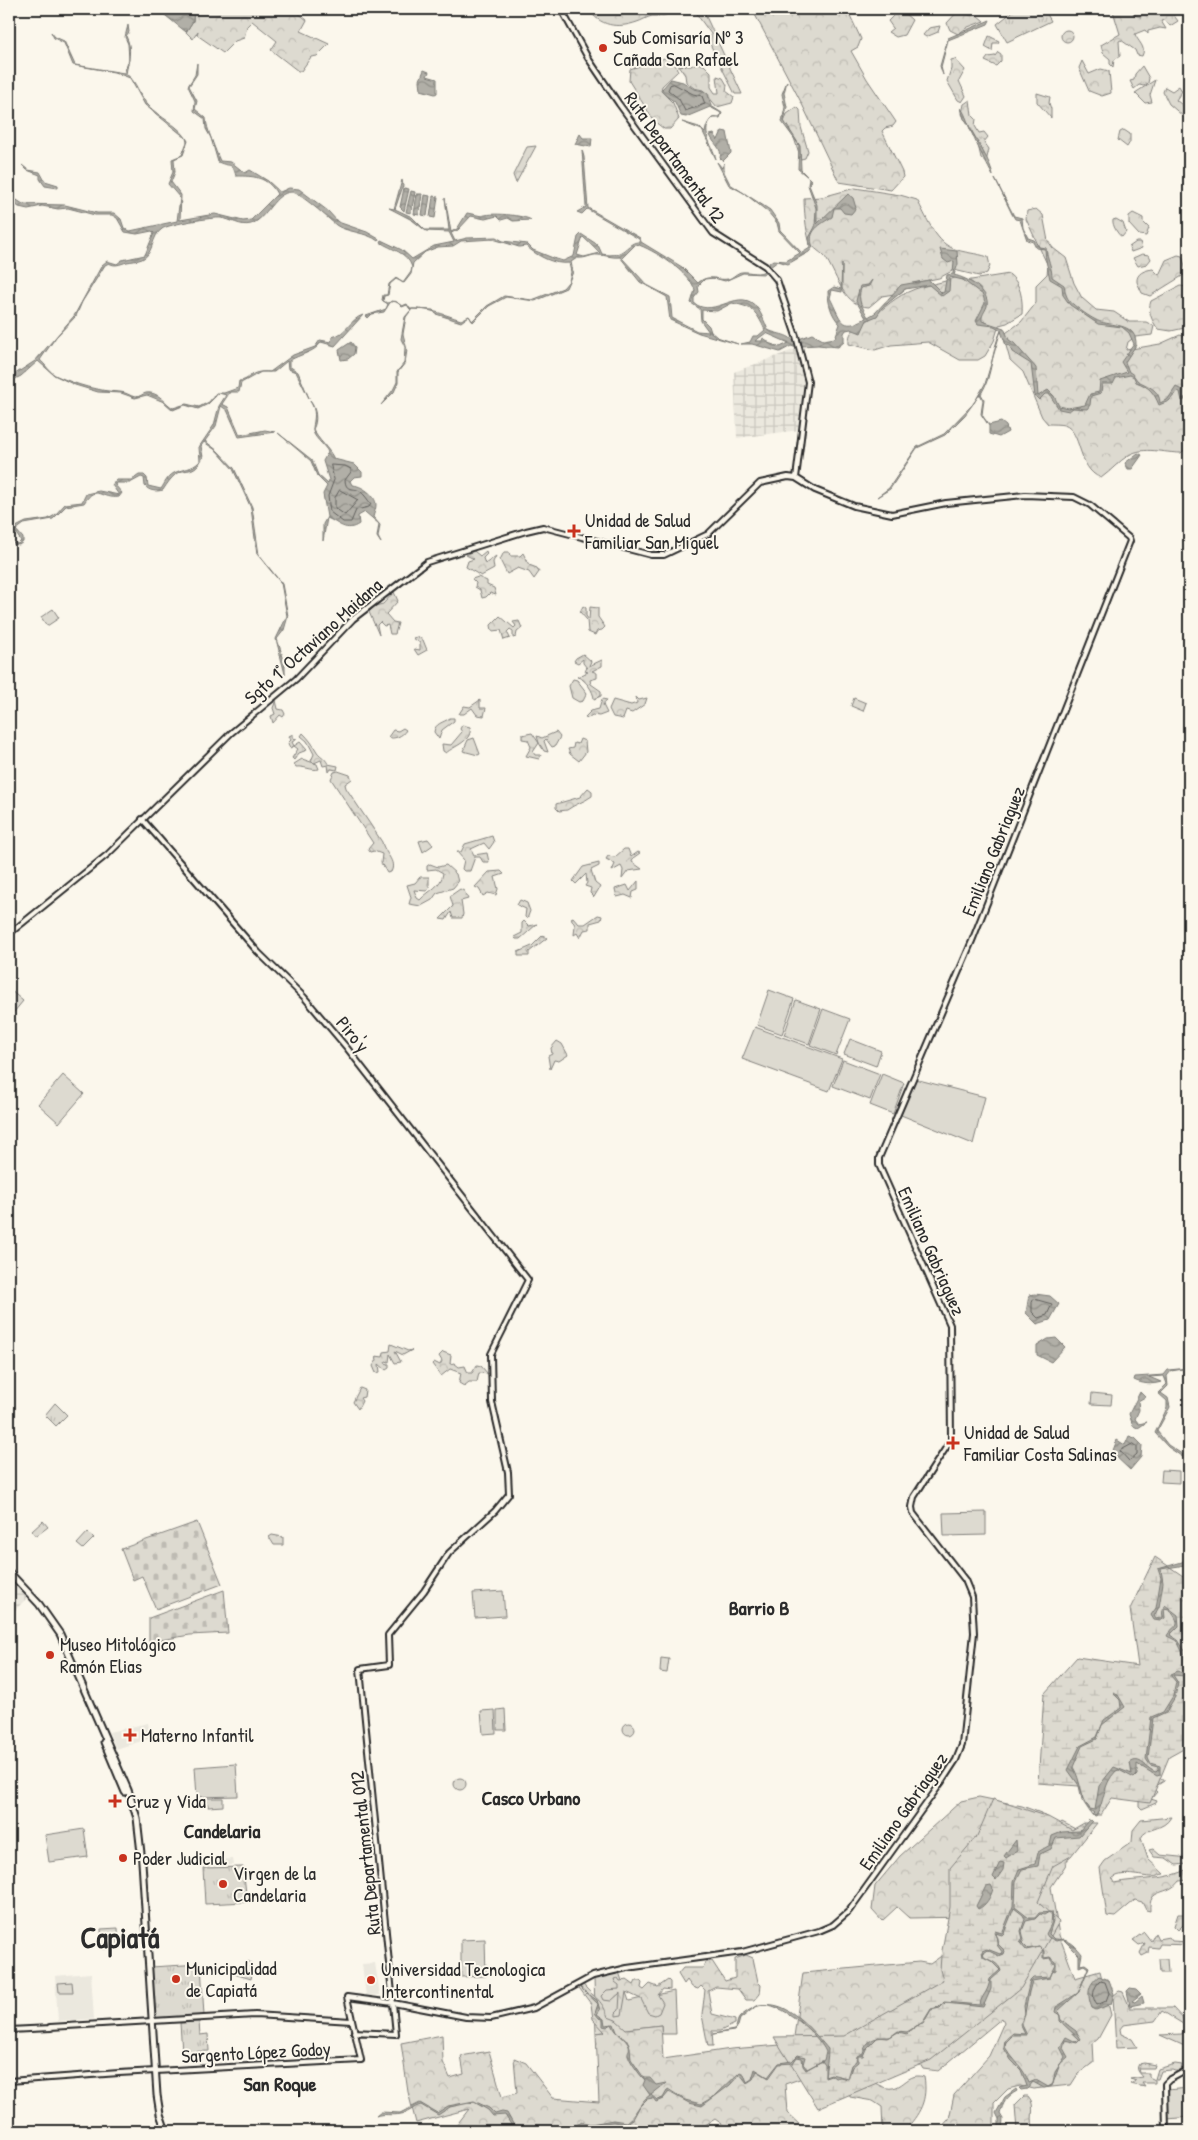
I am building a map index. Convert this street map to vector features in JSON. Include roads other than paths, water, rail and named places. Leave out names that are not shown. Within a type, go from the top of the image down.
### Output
[{"type":"highway","points":[[9,1572],[43,1609],[60,1634],[133,1806],[140,1834],[151,2021]]},
{"type":"highway","points":[[9,1577],[44,1615],[57,1636],[130,1806],[138,1844],[155,2071],[164,2131]]},
{"type":"main road","name":"Ruta Departamental 12","points":[[561,9],[588,58],[619,104],[712,233],[765,266],[780,287],[807,373],[808,388],[796,478]]},
{"type":"main road","name":"Sgto 1° Octaviano Maidana","points":[[9,934],[108,854],[230,733],[296,679],[353,619],[427,562],[526,530],[543,527],[651,555],[664,555],[715,530],[760,483],[777,478],[796,478]]},
{"type":"main road","name":"Emiliano Gabriaguez","points":[[351,2021],[347,1996],[466,2018],[501,2016],[534,2008],[570,1987],[612,1970],[742,1952],[833,1925],[849,1911],[960,1753],[974,1633],[972,1597],[964,1580],[913,1514],[912,1507],[914,1497],[951,1440],[950,1325],[879,1165],[879,1158],[972,941],[1130,541],[1127,536],[1090,505],[1074,497],[1025,495],[946,503],[892,514],[854,506],[815,490],[796,478]]},
{"type":"main road","name":"Piro'y","points":[[142,819],[258,952],[304,997],[347,1048],[528,1280],[491,1354],[492,1402],[508,1472],[508,1494],[495,1512],[449,1553],[424,1592],[388,1634],[389,1665],[360,1669]]},
{"type":"main road","name":"Ruta Departamental 012","points":[[354,2032],[396,2034],[360,1669]]},
{"type":"main road","points":[[9,2030],[255,2015],[351,2021],[354,2032]]},
{"type":"main road","name":"Sargento López Godoy","points":[[9,2081],[362,2060],[354,2032]]},
{"type":"main road","points":[[1166,2131],[1165,2084],[1189,2069]]},
{"type":"water","points":[[164,9],[194,9],[193,21],[186,32],[161,12]]},
{"type":"water","points":[[990,20],[988,24],[948,40],[941,67],[943,75],[940,66],[948,38]]},
{"type":"water","points":[[128,25],[129,32],[126,36],[130,51],[129,59],[128,44],[125,37]]},
{"type":"water","points":[[51,32],[55,37],[64,41],[75,65],[124,73],[128,62],[126,74],[130,77],[133,81],[145,101],[153,110],[180,130],[186,138],[145,105],[130,78],[114,72],[73,65],[64,43],[54,38]]},
{"type":"water","points":[[197,63],[197,74],[189,86],[197,101],[195,109],[206,118],[211,138],[206,129],[205,119],[194,111],[195,101],[188,86],[195,75]]},
{"type":"water","points":[[424,70],[429,72],[427,76],[437,79],[437,93],[421,90],[420,80]]},
{"type":"water","points":[[671,79],[683,82],[694,89],[708,94],[711,106],[722,113],[720,118],[713,118],[720,117],[721,113],[710,107],[686,117],[681,116],[675,102],[665,95],[662,89]]},
{"type":"water","points":[[787,81],[784,93],[787,107],[784,121],[800,146],[801,170],[809,178],[798,169],[799,145],[782,122],[785,107],[782,94]]},
{"type":"water","points":[[961,108],[964,113],[968,122],[964,119]]},
{"type":"water","points":[[711,119],[707,133],[716,159],[702,130],[705,133],[709,121]]},
{"type":"water","points":[[682,122],[699,127],[702,130]]},
{"type":"water","points":[[968,124],[987,159],[993,176],[974,138]]},
{"type":"water","points":[[722,131],[727,132],[731,153],[723,161],[720,158],[719,149],[710,135],[714,134],[718,140]]},
{"type":"water","points":[[580,134],[583,138],[592,138],[591,147],[575,144]]},
{"type":"water","points":[[186,138],[188,141],[183,155],[174,159],[175,172],[171,182],[181,195],[180,220],[215,214],[243,221],[251,220],[277,194],[264,180],[254,177],[236,176],[232,167],[218,162],[211,138],[220,161],[231,162],[245,173],[250,170],[268,181],[280,192],[289,188],[299,189],[328,211],[338,222],[367,232],[379,239],[378,241],[336,225],[307,201],[292,192],[280,196],[262,217],[251,224],[239,224],[216,218],[166,227],[158,232],[146,257],[118,265],[109,263],[105,265],[82,302],[76,316],[56,337],[40,360],[54,375],[38,361],[21,376],[9,382],[12,376],[35,361],[74,316],[102,265],[107,261],[117,264],[122,260],[145,255],[154,233],[152,231],[137,234],[125,232],[117,218],[112,215],[95,215],[68,208],[58,209],[42,206],[28,209],[19,207],[9,200],[9,195],[23,204],[65,205],[97,213],[114,213],[121,219],[124,228],[130,231],[177,221],[180,198],[168,184],[173,172],[172,159],[182,155],[187,142]]},
{"type":"water","points":[[582,150],[588,208],[640,238],[641,242],[682,267],[698,283],[706,278],[713,278],[705,279],[698,286],[699,292],[694,298],[694,303],[710,308],[735,301],[751,302],[758,309],[768,330],[789,337],[797,348],[791,346],[780,352],[752,344],[741,344],[750,342],[753,336],[758,336],[765,330],[753,311],[732,303],[717,311],[702,310],[702,319],[717,337],[738,344],[699,333],[670,320],[667,297],[640,282],[620,257],[601,255],[577,258],[571,262],[573,272],[566,288],[535,301],[506,297],[489,306],[473,322],[487,306],[504,296],[532,300],[563,288],[569,281],[571,272],[569,263],[558,263],[540,256],[526,246],[519,247],[493,239],[461,241],[453,246],[438,247],[425,252],[413,263],[411,274],[403,283],[411,272],[410,262],[403,255],[380,242],[381,240],[402,250],[412,259],[434,246],[454,242],[449,232],[426,231],[412,220],[389,208],[394,209],[402,180],[403,186],[395,209],[412,217],[425,230],[449,230],[445,198],[451,232],[457,229],[467,213],[482,216],[492,214],[506,215],[531,220],[513,221],[508,218],[501,220],[497,216],[485,219],[471,216],[458,230],[451,233],[455,241],[467,238],[496,237],[503,241],[527,244],[533,250],[563,261],[574,256],[578,237],[581,234],[598,245],[602,254],[616,254],[635,242],[640,242],[639,239],[587,209],[582,214],[577,212],[586,207]],"holes":[[[583,237],[600,253],[584,257],[577,255]],[[636,244],[661,256],[679,269],[692,283],[695,290],[691,303],[700,309],[701,321],[709,332],[697,331],[672,318],[670,297],[647,285],[622,258]],[[766,333],[789,343],[780,347],[768,343],[763,338],[762,341],[755,341]]]},
{"type":"water","points":[[717,162],[722,168],[724,163],[724,172],[730,184],[743,193],[729,185]]},
{"type":"water","points":[[22,165],[28,170],[40,172],[45,181],[58,185],[58,188],[45,186],[40,179],[40,175],[27,170]]},
{"type":"water","points":[[809,178],[811,180],[809,185],[817,205],[817,224],[848,194],[853,198],[856,208],[851,214],[844,213],[840,208],[834,208],[832,217],[819,225],[813,232],[811,241],[813,247],[809,252],[788,264],[778,261],[770,267],[769,263],[773,260],[786,261],[800,253],[779,231],[777,223],[768,212],[745,194],[770,210],[779,223],[780,230],[802,253],[810,248],[809,238],[815,227],[816,208],[808,185]]},
{"type":"water","points":[[995,179],[1014,216],[1022,218],[1023,228],[1028,238],[1034,240],[1039,247],[1046,248],[1052,277],[1064,285],[1066,294],[1072,304],[1097,321],[1124,327],[1133,333],[1136,345],[1125,362],[1129,372],[1133,375],[1138,381],[1156,392],[1160,403],[1168,399],[1176,387],[1182,390],[1182,399],[1189,396],[1189,398],[1182,401],[1178,391],[1169,401],[1159,405],[1151,391],[1136,382],[1134,377],[1130,375],[1116,378],[1113,384],[1102,384],[1101,393],[1091,396],[1090,405],[1087,409],[1073,408],[1069,411],[1059,409],[1049,394],[1045,394],[1039,400],[1035,396],[1031,364],[1012,352],[1010,346],[1006,345],[1001,331],[1000,333],[1001,330],[994,326],[978,324],[976,321],[985,303],[983,295],[963,280],[950,277],[949,291],[942,296],[929,285],[905,289],[882,308],[877,316],[867,320],[861,333],[851,329],[846,330],[844,342],[838,347],[801,346],[799,339],[812,334],[823,340],[835,338],[840,324],[834,317],[831,309],[828,291],[834,287],[841,289],[842,264],[842,292],[832,290],[830,298],[843,322],[851,324],[866,318],[856,301],[860,286],[868,285],[872,280],[869,286],[861,288],[860,293],[861,303],[868,317],[875,313],[901,285],[929,280],[942,293],[944,292],[947,275],[953,274],[954,261],[948,263],[943,259],[940,249],[957,251],[958,264],[954,275],[971,282],[985,295],[987,306],[982,321],[1004,328],[1009,340],[1014,343],[1036,368],[1038,396],[1048,390],[1054,396],[1059,406],[1068,408],[1085,405],[1090,394],[1099,392],[1100,381],[1127,372],[1121,362],[1134,344],[1129,333],[1122,327],[1098,324],[1070,305],[1063,295],[1062,286],[1050,279],[1045,249],[1036,248],[1033,242],[1027,240],[1020,220],[1015,219]]},
{"type":"water","points":[[404,188],[409,189],[404,211],[400,207]]},
{"type":"water","points":[[411,191],[415,192],[411,213],[406,212]]},
{"type":"water","points":[[417,194],[422,194],[419,215],[414,214]]},
{"type":"water","points":[[425,195],[430,196],[427,216],[422,215]]},
{"type":"water","points":[[433,196],[438,197],[435,218],[430,217]]},
{"type":"water","points":[[766,270],[764,274],[743,273],[725,281],[716,278],[728,279],[740,272],[757,273]]},
{"type":"water","points":[[396,278],[401,281],[396,279],[390,284],[388,295],[384,296],[383,301],[383,295],[387,295],[389,284]]},
{"type":"water","points":[[386,309],[384,312],[372,314],[368,318],[366,316]]},
{"type":"water","points":[[410,309],[412,309],[406,317],[403,334],[407,350],[405,363],[398,372],[398,383],[394,392],[381,405],[393,390],[397,382],[397,372],[404,363],[405,347],[401,339],[405,317]]},
{"type":"water","points":[[434,312],[461,320],[469,316],[461,322]]},
{"type":"water","points":[[363,315],[335,346],[321,342],[315,349],[289,361],[289,366],[298,372],[309,398],[296,372],[288,369],[287,361],[274,372],[270,372],[293,355],[315,347],[320,340],[331,342],[332,337],[341,333]]},
{"type":"water","points":[[1000,333],[993,358],[995,346]]},
{"type":"water","points":[[351,342],[355,347],[354,354],[348,359],[341,360],[339,350]]},
{"type":"water","points":[[993,358],[988,379],[981,394],[984,399],[982,415],[989,425],[1001,422],[1006,426],[1008,432],[999,437],[989,434],[989,426],[981,414],[983,400],[980,394],[976,400],[985,384]]},
{"type":"water","points":[[261,372],[241,383],[239,392],[230,392],[222,404],[228,407],[240,435],[265,430],[275,432],[239,437],[227,410],[221,406],[216,426],[205,441],[218,451],[234,468],[252,507],[259,555],[282,584],[288,616],[284,630],[277,639],[285,663],[285,674],[276,639],[287,616],[281,583],[257,554],[251,508],[233,469],[217,451],[204,442],[201,446],[203,457],[200,463],[193,469],[176,474],[163,490],[155,491],[149,489],[145,486],[144,478],[141,477],[130,483],[116,483],[115,485],[122,493],[119,497],[92,494],[84,503],[66,506],[53,519],[24,524],[16,530],[23,538],[23,542],[19,545],[9,543],[9,540],[18,544],[21,541],[15,532],[16,527],[26,522],[48,519],[55,515],[65,504],[82,502],[86,494],[99,491],[119,495],[112,485],[116,480],[132,480],[139,475],[144,475],[147,478],[148,486],[161,489],[166,480],[172,475],[197,464],[200,461],[199,447],[214,425],[219,406],[226,395],[219,393],[238,388],[239,381]]},
{"type":"water","points":[[54,375],[88,387],[124,393],[135,397],[146,393],[154,394],[173,408],[186,404],[199,407],[209,402],[216,393],[219,393],[208,404],[198,409],[185,405],[173,410],[164,402],[147,395],[135,398],[121,393],[98,392],[75,385]]},
{"type":"water","points":[[310,401],[314,407],[316,415],[313,429],[314,418]]},
{"type":"water","points":[[972,405],[945,435],[917,448],[890,489],[877,497],[889,488],[917,447],[944,434]]},
{"type":"water","points":[[313,429],[334,459],[354,464],[362,472],[362,476],[354,477],[350,481],[352,485],[367,491],[374,498],[376,506],[373,517],[380,525],[378,537],[381,543],[377,537],[379,524],[365,512],[358,516],[359,524],[350,528],[327,518],[323,541],[323,524],[327,517],[323,494],[327,486],[317,476],[311,461],[278,433],[312,460],[318,475],[328,484],[329,480],[323,461],[328,452],[314,434]]},
{"type":"water","points":[[1138,453],[1142,455],[1132,469],[1128,469],[1125,463]]},
{"type":"water","points":[[1029,1295],[1050,1296],[1059,1304],[1050,1320],[1037,1324],[1026,1313]]},
{"type":"water","points":[[1056,1338],[1065,1347],[1051,1362],[1037,1355],[1037,1346],[1048,1339]]},
{"type":"water","points":[[1189,1368],[1171,1371],[1167,1376],[1168,1386],[1161,1393],[1168,1398],[1170,1407],[1157,1431],[1168,1445],[1185,1456],[1189,1470],[1184,1458],[1168,1447],[1155,1433],[1167,1408],[1167,1401],[1158,1393],[1167,1384],[1164,1376],[1149,1377],[1161,1382],[1154,1384],[1134,1380],[1135,1377],[1164,1375],[1168,1370]]},
{"type":"water","points":[[1140,1392],[1145,1397],[1138,1401],[1139,1410],[1135,1419],[1139,1424],[1147,1422],[1138,1428],[1133,1426],[1129,1414]]},
{"type":"water","points":[[1129,1436],[1135,1438],[1142,1445],[1141,1457],[1130,1470],[1112,1453],[1117,1440],[1125,1445]]},
{"type":"water","points":[[1189,1557],[1189,1562],[1185,1565],[1161,1569],[1163,1583],[1159,1607],[1154,1616],[1156,1619],[1163,1617],[1162,1610],[1165,1605],[1178,1615],[1179,1626],[1170,1635],[1178,1640],[1189,1657],[1183,1653],[1177,1641],[1167,1636],[1177,1623],[1169,1609],[1164,1608],[1165,1618],[1160,1621],[1154,1620],[1151,1615],[1156,1608],[1161,1578],[1158,1569],[1182,1562]]},
{"type":"water","points":[[1189,1668],[1189,1672],[1185,1676],[1173,1675],[1178,1683],[1175,1697],[1166,1712],[1153,1718],[1148,1758],[1150,1763],[1160,1766],[1160,1775],[1157,1776],[1137,1764],[1137,1775],[1134,1778],[1119,1770],[1116,1771],[1108,1782],[1099,1811],[1096,1816],[1092,1815],[1094,1813],[1087,1807],[1082,1794],[1090,1809],[1095,1810],[1099,1786],[1114,1767],[1132,1774],[1130,1763],[1137,1761],[1156,1772],[1158,1770],[1158,1767],[1150,1765],[1146,1759],[1151,1717],[1163,1712],[1173,1696],[1176,1682],[1171,1674],[1178,1671],[1185,1674]]},
{"type":"water","points":[[1113,1693],[1118,1695],[1125,1707],[1102,1725],[1097,1739],[1082,1746],[1073,1767],[1078,1777],[1082,1794],[1077,1782],[1068,1770],[1080,1746],[1097,1737],[1104,1720],[1121,1708],[1120,1700]]},
{"type":"water","points":[[1089,1820],[1092,1821],[1079,1836],[1056,1838],[1051,1849],[1040,1854],[1038,1866],[1022,1869],[1016,1881],[1015,1907],[1029,1918],[1035,1918],[1039,1913],[1049,1912],[1044,1915],[1040,1914],[1035,1919],[1026,1921],[1022,1931],[1024,1940],[1022,1943],[1028,1949],[1039,1947],[1026,1950],[1020,1943],[1023,1939],[1021,1931],[1025,1919],[1014,1908],[1004,1933],[1002,1935],[995,1933],[996,1936],[994,1933],[995,1931],[1002,1933],[1013,1906],[1014,1881],[1019,1869],[1035,1864],[1038,1852],[1050,1845],[1052,1836],[1062,1832],[1079,1831]]},
{"type":"water","points":[[1016,1840],[1017,1851],[1006,1858],[1004,1856]]},
{"type":"water","points":[[1000,1862],[1004,1863],[1003,1870],[996,1880],[993,1877]]},
{"type":"water","points":[[991,1885],[993,1889],[989,1898],[978,1909],[976,1906],[986,1886]]},
{"type":"water","points":[[1050,1912],[1052,1912],[1053,1921],[1049,1934],[1054,1939],[1061,1940],[1056,1941],[1046,1934],[1051,1924],[1052,1913]]},
{"type":"water","points":[[997,1940],[998,1944],[1005,1951],[1004,1954],[999,1956],[987,1950],[983,1953],[984,1957],[997,1964],[1001,1971],[991,1980],[991,1989],[983,2007],[945,2003],[940,2008],[931,2010],[923,2024],[917,2026],[923,2022],[931,2009],[939,2007],[944,2002],[980,2005],[990,1979],[1000,1970],[991,1961],[983,1957],[982,1951],[987,1949],[1000,1954],[1003,1953],[997,1945]]},
{"type":"water","points":[[1064,1940],[1070,1942],[1082,1954],[1080,1965],[1085,1964],[1089,1967],[1079,1992],[1088,1968],[1084,1965],[1079,1967],[1079,1955]]},
{"type":"water","points":[[1039,1947],[1044,1951],[1044,1958],[1050,1957],[1056,1962],[1056,1965],[1050,1958],[1043,1959],[1043,1951]]},
{"type":"water","points":[[1051,1975],[1050,1978],[1032,1981],[1025,2014],[1024,2006],[1030,1981],[1033,1978],[1050,1977]]},
{"type":"water","points":[[1099,1976],[1109,1980],[1114,1994],[1111,2004],[1096,2010],[1092,2008],[1089,1990],[1092,1983]]},
{"type":"water","points":[[1130,1988],[1136,1989],[1141,1994],[1132,2001],[1135,2002],[1142,1996],[1144,2003],[1130,2006],[1127,1991]]},
{"type":"water","points":[[1078,1993],[1058,2011],[1059,2014],[1055,2012],[1056,2007]]},
{"type":"water","points":[[587,1994],[597,2000],[600,2010],[597,2014],[604,2019],[605,2025],[612,2024],[607,2027],[603,2026],[603,2019],[599,2018],[595,2013],[598,2004]]},
{"type":"water","points":[[768,2005],[778,2006],[789,2011],[810,2028],[828,2049],[825,2076],[825,2065],[822,2061],[826,2052],[816,2037],[788,2013]]},
{"type":"water","points":[[753,2008],[740,2019],[734,2031],[713,2034],[734,2030],[740,2017]]},
{"type":"water","points":[[1024,2016],[1022,2025],[1027,2035],[1013,2035],[1006,2042],[1005,2047],[1021,2068],[1029,2083],[1036,2080],[1048,2087],[1044,2088],[1033,2082],[1027,2089],[1021,2090],[1019,2088],[1027,2086],[1021,2070],[1011,2060],[1004,2048],[1005,2040],[1013,2033],[1025,2034],[1020,2024]]},
{"type":"water","points":[[1060,2017],[1061,2020],[1076,2031],[1081,2039],[1077,2043],[1065,2040],[1063,2048],[1068,2057],[1061,2063],[1065,2057],[1060,2047],[1066,2037],[1076,2042],[1079,2039],[1060,2021]]},
{"type":"water","points":[[612,2024],[614,2024],[617,2032],[628,2043],[618,2034]]},
{"type":"water","points":[[915,2027],[907,2034],[898,2032],[891,2036],[898,2031],[907,2032]]},
{"type":"water","points":[[877,2038],[866,2049],[863,2056],[858,2056],[858,2062],[852,2067],[848,2079],[835,2078],[831,2075],[825,2077],[831,2074],[847,2078],[851,2065],[856,2061],[857,2056],[863,2053],[870,2041]]},
{"type":"water","points":[[628,2043],[630,2047],[631,2059],[644,2078],[650,2078],[656,2085],[666,2083],[651,2095],[657,2100],[663,2098],[668,2089],[685,2100],[701,2104],[715,2096],[740,2072],[744,2074],[747,2082],[752,2079],[755,2069],[768,2077],[779,2063],[792,2061],[798,2055],[805,2057],[803,2064],[807,2069],[820,2062],[806,2070],[803,2066],[802,2058],[797,2057],[793,2063],[779,2064],[769,2078],[757,2071],[753,2079],[747,2083],[740,2074],[730,2085],[702,2106],[689,2103],[669,2092],[663,2099],[656,2102],[653,2098],[647,2099],[640,2106],[633,2119],[626,2124],[613,2122],[584,2125],[561,2131],[582,2122],[591,2124],[613,2120],[626,2122],[633,2116],[643,2101],[650,2095],[643,2085],[645,2080],[635,2068],[629,2056]]},
{"type":"water","points":[[1060,2065],[1053,2083],[1055,2072]]},
{"type":"water","points":[[1016,2089],[1017,2091],[1005,2101],[1002,2107],[1000,2114],[1003,2119],[1002,2131],[999,2131],[999,2119],[996,2113],[1005,2097]]},
{"type":"water","points":[[474,2101],[489,2108],[495,2114],[507,2113],[517,2131],[515,2131],[505,2115],[493,2116],[488,2110],[474,2102],[450,2107],[438,2115],[421,2105],[404,2113],[376,2116],[381,2112],[400,2113],[420,2103],[437,2113],[448,2106]]},
{"type":"place","name":"Sub Comisaría Nº 3 Cañada San Rafael","points":[[603,48]]},
{"type":"place","name":"Unidad de Salud Familiar San Miguel","points":[[574,531]]},
{"type":"place","name":"Unidad de Salud Familiar Costa Salinas","points":[[953,1443]]},
{"type":"place","name":"Museo Mitológico Ramón Elias","points":[[50,1655]]},
{"type":"place","name":"Materno Infantil","points":[[130,1735]]},
{"type":"place","name":"Cruz y Vida","points":[[115,1801]]},
{"type":"place","name":"Poder Judicial","points":[[123,1858]]},
{"type":"place","name":"Virgen de la Candelaria","points":[[223,1884]]},
{"type":"place","name":"Municipalidad de Capiatá","points":[[176,1979]]},
{"type":"place","name":"Universidad Tecnologica Intercontinental","points":[[371,1980]]},
{"type":"district","name":"Barrio B","points":[[759,1608]]},
{"type":"district","name":"Casco Urbano","points":[[531,1798]]},
{"type":"district","name":"Candelaria","points":[[222,1831]]},
{"type":"district","name":"Capiatá","points":[[120,1938]]},
{"type":"district","name":"San Roque","points":[[280,2084]]}]
